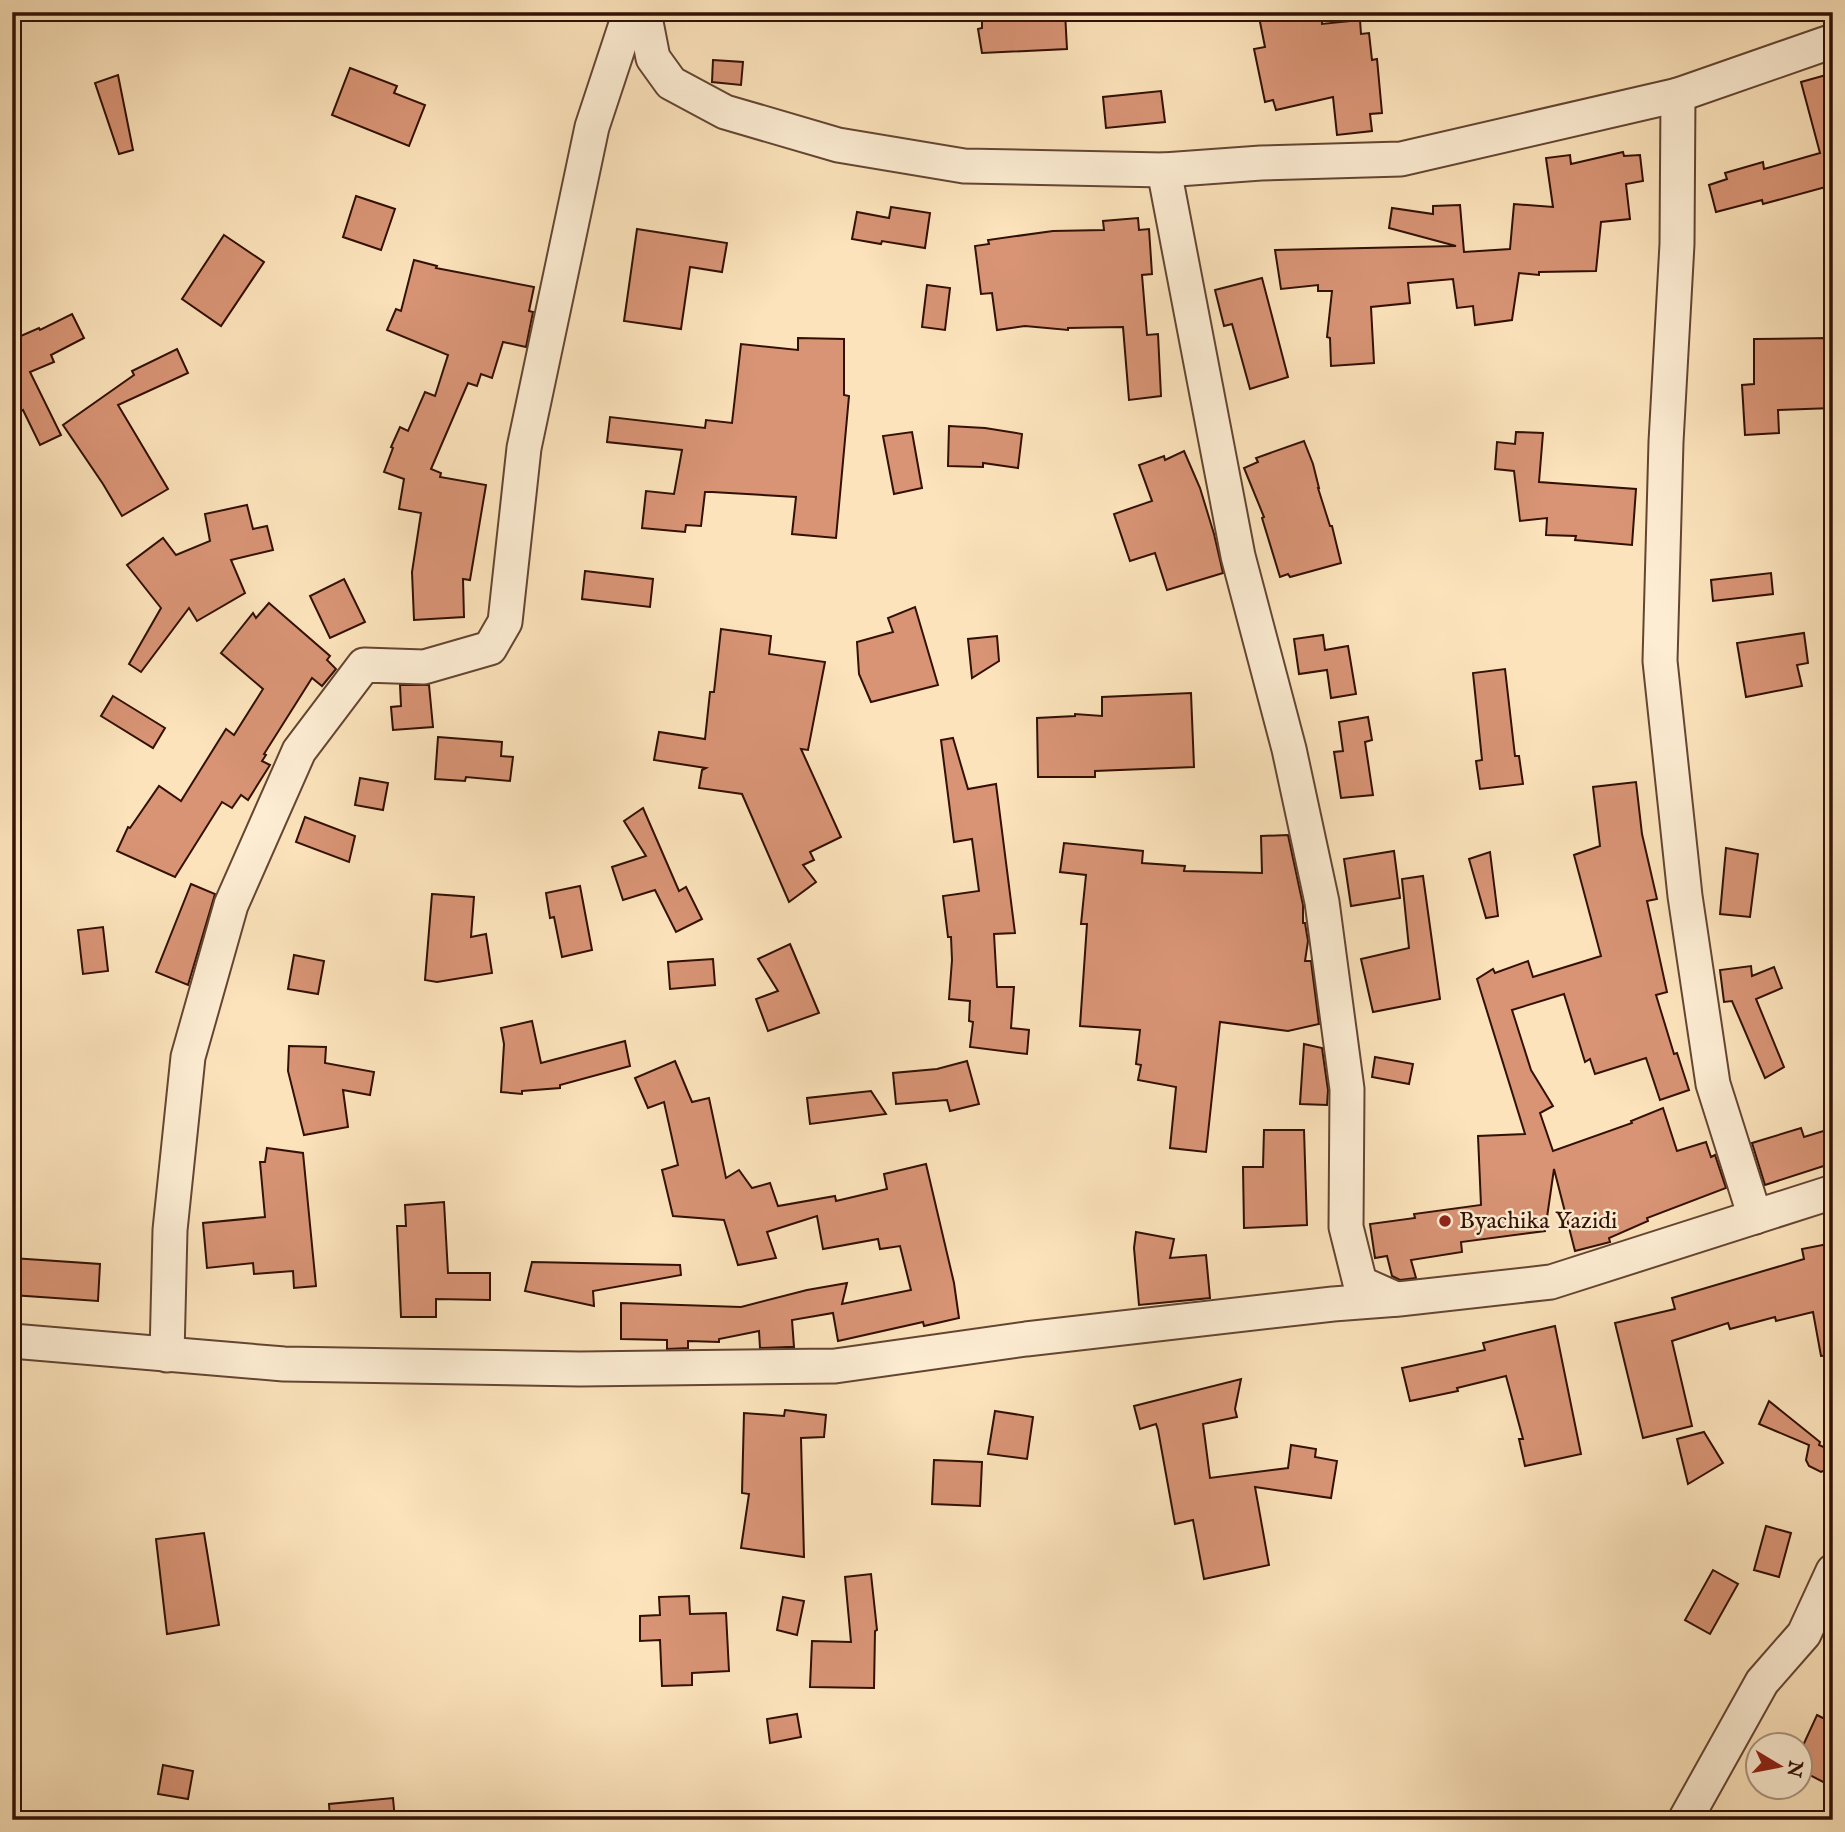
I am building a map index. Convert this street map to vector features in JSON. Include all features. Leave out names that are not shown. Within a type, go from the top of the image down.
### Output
[{"type":"street","points":[[167,1354],[170,1230],[188,1057],[231,905],[299,751],[364,665],[424,667],[490,648],[505,622],[524,448],[592,127],[630,12]]},
{"type":"street","points":[[644,12],[653,58],[671,83],[725,111],[838,145],[964,166],[1164,170],[1261,163],[1401,159],[1678,95],[1833,41]]},
{"type":"street","points":[[1678,95],[1678,244],[1665,442],[1660,661],[1685,897],[1713,1084],[1755,1217]]},
{"type":"street","points":[[1164,170],[1238,556],[1289,749],[1322,902],[1347,1089],[1346,1227],[1360,1283],[1399,1299]]},
{"type":"street","points":[[12,1341],[311,1365],[580,1369],[835,1366],[1106,1330],[1550,1282],[1833,1192]]},
{"type":"street","points":[[1685,1820],[1762,1682],[1804,1634],[1833,1570]]},
{"type":"building","points":[[982,12],[1065,12],[1067,49],[982,53],[978,29],[982,28]]},
{"type":"building","points":[[1258,12],[1322,12],[1322,24],[1360,20],[1361,34],[1369,33],[1372,60],[1377,59],[1382,113],[1370,114],[1372,131],[1337,135],[1333,97],[1276,110],[1273,100],[1265,102],[1254,49],[1265,47]]},
{"type":"building","points":[[713,60],[743,62],[741,85],[712,82]]},
{"type":"building","points":[[350,68],[397,86],[394,93],[425,105],[409,146],[332,115]]},
{"type":"building","points":[[1833,73],[1833,185],[1763,204],[1762,200],[1716,212],[1709,185],[1727,179],[1725,173],[1763,162],[1764,169],[1820,153],[1801,82]]},
{"type":"building","points":[[118,75],[133,150],[119,154],[95,83]]},
{"type":"building","points":[[1161,91],[1165,122],[1106,128],[1103,97]]},
{"type":"building","points":[[1623,152],[1624,156],[1640,155],[1643,181],[1626,184],[1630,219],[1601,222],[1596,271],[1539,272],[1539,275],[1519,273],[1512,320],[1475,325],[1473,306],[1457,308],[1453,279],[1408,283],[1410,303],[1371,307],[1374,363],[1331,366],[1330,338],[1327,337],[1332,291],[1318,291],[1318,285],[1281,289],[1275,250],[1456,246],[1389,228],[1392,208],[1433,214],[1433,206],[1460,205],[1464,252],[1510,249],[1514,204],[1553,207],[1546,158],[1570,155],[1571,164]]},
{"type":"building","points":[[356,196],[395,209],[381,250],[343,237]]},
{"type":"building","points":[[891,207],[930,213],[925,248],[852,239],[857,212],[889,218]]},
{"type":"building","points":[[1138,218],[1139,230],[1149,229],[1152,274],[1142,275],[1147,335],[1158,334],[1161,396],[1129,400],[1123,327],[1068,330],[1025,326],[997,330],[992,293],[981,294],[975,246],[989,244],[988,240],[1053,231],[1104,230],[1103,221]]},
{"type":"building","points":[[637,229],[727,243],[722,272],[690,267],[681,329],[624,321]]},
{"type":"building","points":[[224,235],[264,262],[221,326],[182,299]]},
{"type":"building","points":[[414,260],[437,266],[436,268],[534,287],[529,311],[533,312],[526,347],[503,342],[492,378],[481,374],[477,386],[468,383],[431,469],[441,473],[440,477],[486,485],[470,580],[463,579],[464,617],[414,620],[412,572],[421,513],[399,509],[404,479],[384,472],[400,427],[408,431],[425,392],[435,396],[448,355],[387,330],[396,309],[401,311]]},
{"type":"building","points":[[1262,278],[1288,377],[1250,389],[1232,324],[1224,326],[1215,290]]},
{"type":"building","points":[[927,285],[950,288],[945,330],[922,327]]},
{"type":"building","points":[[72,314],[84,338],[51,355],[54,362],[30,372],[61,435],[40,445],[23,410],[12,417],[12,336],[14,339],[39,328],[40,330]]},
{"type":"building","points":[[798,338],[844,339],[844,395],[849,396],[836,538],[792,534],[796,497],[712,492],[705,492],[701,526],[686,525],[685,532],[642,528],[646,491],[674,494],[682,450],[607,442],[610,417],[705,428],[706,420],[732,423],[741,344],[798,350]]},
{"type":"building","points":[[1830,338],[1833,351],[1833,408],[1778,410],[1779,433],[1745,435],[1742,385],[1754,384],[1754,339]]},
{"type":"building","points":[[177,349],[188,373],[118,405],[168,489],[122,516],[63,425],[134,375],[132,371]]},
{"type":"building","points":[[949,426],[1022,434],[1018,468],[983,463],[983,467],[948,466]]},
{"type":"building","points":[[912,432],[922,488],[894,494],[883,436]]},
{"type":"building","points":[[1516,432],[1543,433],[1539,482],[1636,489],[1632,545],[1575,540],[1576,536],[1546,535],[1547,518],[1520,521],[1514,471],[1495,469],[1497,442],[1515,444]]},
{"type":"building","points":[[1304,441],[1332,526],[1341,563],[1290,577],[1288,574],[1280,577],[1262,518],[1264,517],[1244,468],[1258,462],[1256,458]]},
{"type":"building","points":[[1184,451],[1200,488],[1223,573],[1167,590],[1155,553],[1130,561],[1114,514],[1152,501],[1139,465],[1164,456],[1165,460]]},
{"type":"building","points":[[247,505],[253,529],[267,526],[273,550],[231,560],[245,593],[197,621],[189,608],[141,672],[129,664],[161,608],[127,565],[163,538],[176,555],[210,541],[205,514]]},
{"type":"building","points":[[585,571],[653,579],[650,607],[582,599]]},
{"type":"building","points":[[1771,573],[1773,594],[1713,601],[1711,580]]},
{"type":"building","points":[[344,579],[365,622],[330,638],[310,596]]},
{"type":"building","points":[[269,603],[330,656],[327,660],[336,669],[322,686],[312,678],[264,754],[266,755],[262,761],[270,765],[248,800],[241,795],[232,808],[222,802],[175,877],[117,851],[128,827],[130,828],[159,786],[181,801],[226,729],[234,735],[263,689],[221,653],[253,613],[256,618]]},
{"type":"building","points":[[915,607],[938,685],[871,702],[859,674],[857,642],[893,632],[888,618]]},
{"type":"building","points":[[721,629],[771,636],[769,654],[825,662],[808,750],[801,749],[841,837],[810,852],[814,860],[803,865],[816,882],[789,902],[742,794],[699,788],[702,770],[706,768],[654,760],[659,732],[705,739],[710,692],[714,692]]},
{"type":"building","points":[[1804,633],[1808,663],[1797,665],[1802,686],[1746,697],[1737,643]]},
{"type":"building","points":[[1323,635],[1325,650],[1348,646],[1356,694],[1331,698],[1327,670],[1299,674],[1294,639]]},
{"type":"building","points":[[997,636],[999,661],[972,678],[968,639]]},
{"type":"building","points":[[1505,669],[1515,756],[1519,756],[1523,784],[1480,789],[1476,761],[1482,760],[1473,673]]},
{"type":"building","points":[[400,685],[429,685],[433,727],[393,730],[391,707],[401,706]]},
{"type":"building","points":[[1191,693],[1194,767],[1095,771],[1095,777],[1038,777],[1037,718],[1075,714],[1102,716],[1102,697]]},
{"type":"building","points":[[113,696],[165,728],[153,748],[101,716]]},
{"type":"building","points":[[1368,717],[1372,740],[1365,742],[1373,795],[1341,798],[1334,752],[1343,751],[1339,722]]},
{"type":"building","points":[[438,737],[502,742],[501,756],[513,757],[510,781],[466,777],[465,781],[435,779]]},
{"type":"building","points":[[953,738],[968,789],[996,784],[1015,933],[994,934],[997,987],[1014,987],[1011,1028],[1029,1030],[1027,1054],[970,1047],[973,1022],[969,1021],[970,1001],[949,999],[951,937],[948,937],[943,896],[979,891],[972,839],[954,842],[941,740]]},
{"type":"building","points":[[360,778],[388,783],[383,810],[355,805]]},
{"type":"building","points":[[1636,782],[1642,834],[1657,899],[1647,901],[1667,992],[1656,995],[1674,1054],[1677,1053],[1689,1090],[1660,1100],[1646,1058],[1595,1074],[1590,1059],[1585,1062],[1564,994],[1512,1010],[1531,1070],[1553,1106],[1540,1113],[1553,1151],[1632,1123],[1631,1121],[1663,1108],[1677,1151],[1706,1142],[1711,1157],[1715,1155],[1726,1188],[1647,1218],[1648,1221],[1609,1238],[1610,1242],[1575,1251],[1554,1169],[1545,1231],[1461,1242],[1462,1252],[1411,1260],[1416,1278],[1400,1280],[1392,1276],[1387,1256],[1375,1258],[1370,1224],[1415,1218],[1414,1214],[1481,1205],[1478,1136],[1525,1134],[1477,979],[1493,969],[1495,973],[1528,961],[1533,977],[1601,956],[1574,855],[1600,846],[1593,787]]},
{"type":"building","points":[[643,808],[679,891],[686,887],[702,919],[676,932],[655,890],[623,900],[612,867],[646,856],[624,821]]},
{"type":"building","points":[[305,817],[355,836],[349,862],[296,842]]},
{"type":"building","points":[[1288,835],[1308,941],[1305,961],[1311,961],[1319,1024],[1288,1031],[1220,1022],[1206,1152],[1170,1148],[1176,1087],[1138,1080],[1141,1065],[1136,1064],[1140,1030],[1080,1026],[1087,924],[1081,924],[1086,875],[1060,872],[1064,843],[1143,851],[1142,863],[1185,866],[1184,871],[1262,873],[1261,836]]},
{"type":"building","points":[[1726,848],[1758,854],[1750,917],[1720,914]]},
{"type":"building","points":[[1394,851],[1400,898],[1351,906],[1344,859]]},
{"type":"building","points":[[1490,852],[1498,916],[1486,918],[1469,859]]},
{"type":"building","points":[[1423,876],[1440,999],[1373,1012],[1361,959],[1409,948],[1402,879]]},
{"type":"building","points":[[191,884],[215,894],[188,985],[156,972]]},
{"type":"building","points":[[580,886],[592,950],[562,957],[554,917],[550,918],[546,893]]},
{"type":"building","points":[[432,894],[474,897],[471,937],[486,934],[492,973],[437,982],[425,980]]},
{"type":"building","points":[[103,927],[108,971],[83,974],[78,930]]},
{"type":"building","points":[[790,944],[819,1013],[768,1031],[756,999],[778,991],[758,959]]},
{"type":"building","points":[[294,955],[324,961],[318,994],[288,989]]},
{"type":"building","points":[[713,959],[715,985],[670,989],[668,962]]},
{"type":"building","points":[[1751,966],[1752,976],[1774,967],[1782,988],[1756,999],[1784,1067],[1765,1078],[1732,1001],[1724,1002],[1720,970]]},
{"type":"building","points":[[532,1021],[541,1063],[625,1041],[630,1066],[560,1085],[560,1088],[522,1091],[522,1094],[501,1092],[504,1044],[501,1028]]},
{"type":"building","points":[[1304,1044],[1322,1048],[1328,1090],[1327,1105],[1300,1104]]},
{"type":"building","points":[[289,1046],[326,1047],[325,1063],[374,1072],[370,1095],[343,1090],[348,1127],[304,1135],[288,1071]]},
{"type":"building","points":[[1375,1057],[1413,1064],[1409,1084],[1372,1077]]},
{"type":"building","points":[[675,1061],[692,1102],[709,1098],[726,1178],[739,1170],[752,1188],[770,1183],[778,1206],[835,1196],[836,1201],[887,1189],[884,1174],[926,1164],[954,1283],[959,1318],[924,1326],[923,1322],[838,1341],[833,1313],[792,1320],[794,1347],[760,1348],[759,1331],[719,1339],[719,1342],[688,1341],[688,1348],[667,1349],[667,1340],[621,1339],[621,1303],[741,1307],[847,1283],[842,1304],[911,1290],[900,1246],[880,1249],[878,1239],[823,1249],[817,1216],[767,1232],[776,1258],[738,1265],[724,1220],[673,1216],[662,1170],[678,1165],[664,1102],[648,1108],[635,1078]]},
{"type":"building","points":[[967,1061],[979,1104],[950,1111],[947,1100],[896,1104],[893,1073],[937,1069]]},
{"type":"building","points":[[871,1091],[886,1114],[810,1124],[807,1098]]},
{"type":"building","points":[[1801,1128],[1804,1137],[1833,1128],[1833,1163],[1765,1185],[1752,1143]]},
{"type":"building","points":[[1264,1130],[1304,1130],[1307,1225],[1244,1228],[1243,1167],[1263,1167]]},
{"type":"building","points":[[267,1148],[303,1153],[316,1286],[294,1288],[293,1271],[254,1274],[253,1263],[207,1268],[203,1223],[265,1217],[260,1162],[265,1162]]},
{"type":"building","points":[[444,1202],[448,1273],[490,1273],[490,1300],[436,1299],[436,1317],[401,1317],[397,1226],[406,1226],[405,1205]]},
{"type":"building","points":[[1136,1232],[1174,1239],[1170,1258],[1206,1255],[1210,1298],[1139,1305],[1134,1248]]},
{"type":"building","points":[[1833,1243],[1833,1355],[1821,1356],[1813,1312],[1776,1321],[1775,1317],[1730,1329],[1728,1323],[1672,1341],[1692,1426],[1643,1438],[1615,1323],[1675,1309],[1672,1298],[1804,1259],[1802,1249]]},
{"type":"building","points":[[12,1258],[100,1264],[98,1301],[12,1295]]},
{"type":"building","points":[[532,1262],[680,1265],[681,1275],[593,1291],[594,1306],[525,1291]]},
{"type":"building","points":[[1555,1326],[1581,1454],[1525,1466],[1519,1439],[1523,1439],[1506,1376],[1457,1388],[1458,1391],[1410,1401],[1402,1368],[1485,1350],[1483,1343]]},
{"type":"building","points":[[1241,1379],[1235,1409],[1237,1417],[1203,1424],[1210,1478],[1288,1468],[1291,1445],[1316,1449],[1315,1457],[1337,1461],[1331,1498],[1255,1487],[1269,1565],[1204,1579],[1193,1520],[1175,1524],[1156,1424],[1140,1429],[1134,1406]]},
{"type":"building","points":[[1769,1401],[1820,1442],[1819,1445],[1830,1450],[1833,1458],[1828,1469],[1821,1472],[1809,1466],[1806,1460],[1809,1445],[1759,1424]]},
{"type":"building","points":[[785,1410],[826,1415],[824,1437],[801,1438],[804,1557],[741,1548],[749,1494],[742,1493],[744,1413],[784,1416]]},
{"type":"building","points":[[995,1411],[1033,1417],[1027,1459],[988,1454]]},
{"type":"building","points":[[1704,1432],[1723,1463],[1688,1484],[1677,1439]]},
{"type":"building","points":[[934,1460],[982,1462],[980,1506],[932,1504]]},
{"type":"building","points":[[1766,1526],[1791,1533],[1779,1577],[1754,1570]]},
{"type":"building","points":[[204,1533],[219,1625],[167,1634],[156,1539]]},
{"type":"building","points":[[1713,1570],[1738,1584],[1710,1634],[1685,1620]]},
{"type":"building","points":[[871,1574],[877,1630],[874,1688],[810,1687],[812,1641],[851,1642],[845,1577]]},
{"type":"building","points":[[689,1596],[690,1614],[726,1613],[729,1671],[692,1673],[692,1685],[662,1686],[660,1640],[640,1641],[640,1616],[660,1615],[659,1597]]},
{"type":"building","points":[[783,1597],[804,1601],[797,1635],[777,1630]]},
{"type":"building","points":[[797,1714],[801,1737],[770,1743],[767,1719]]},
{"type":"building","points":[[1817,1715],[1833,1723],[1833,1787],[1814,1777],[1814,1730],[1810,1730]]},
{"type":"building","points":[[163,1765],[193,1771],[188,1799],[158,1794]]},
{"type":"building","points":[[393,1798],[395,1820],[330,1820],[329,1804]]},
{"type":"place","name":"Byachika Yazidi","points":[[1445,1221]]}]
